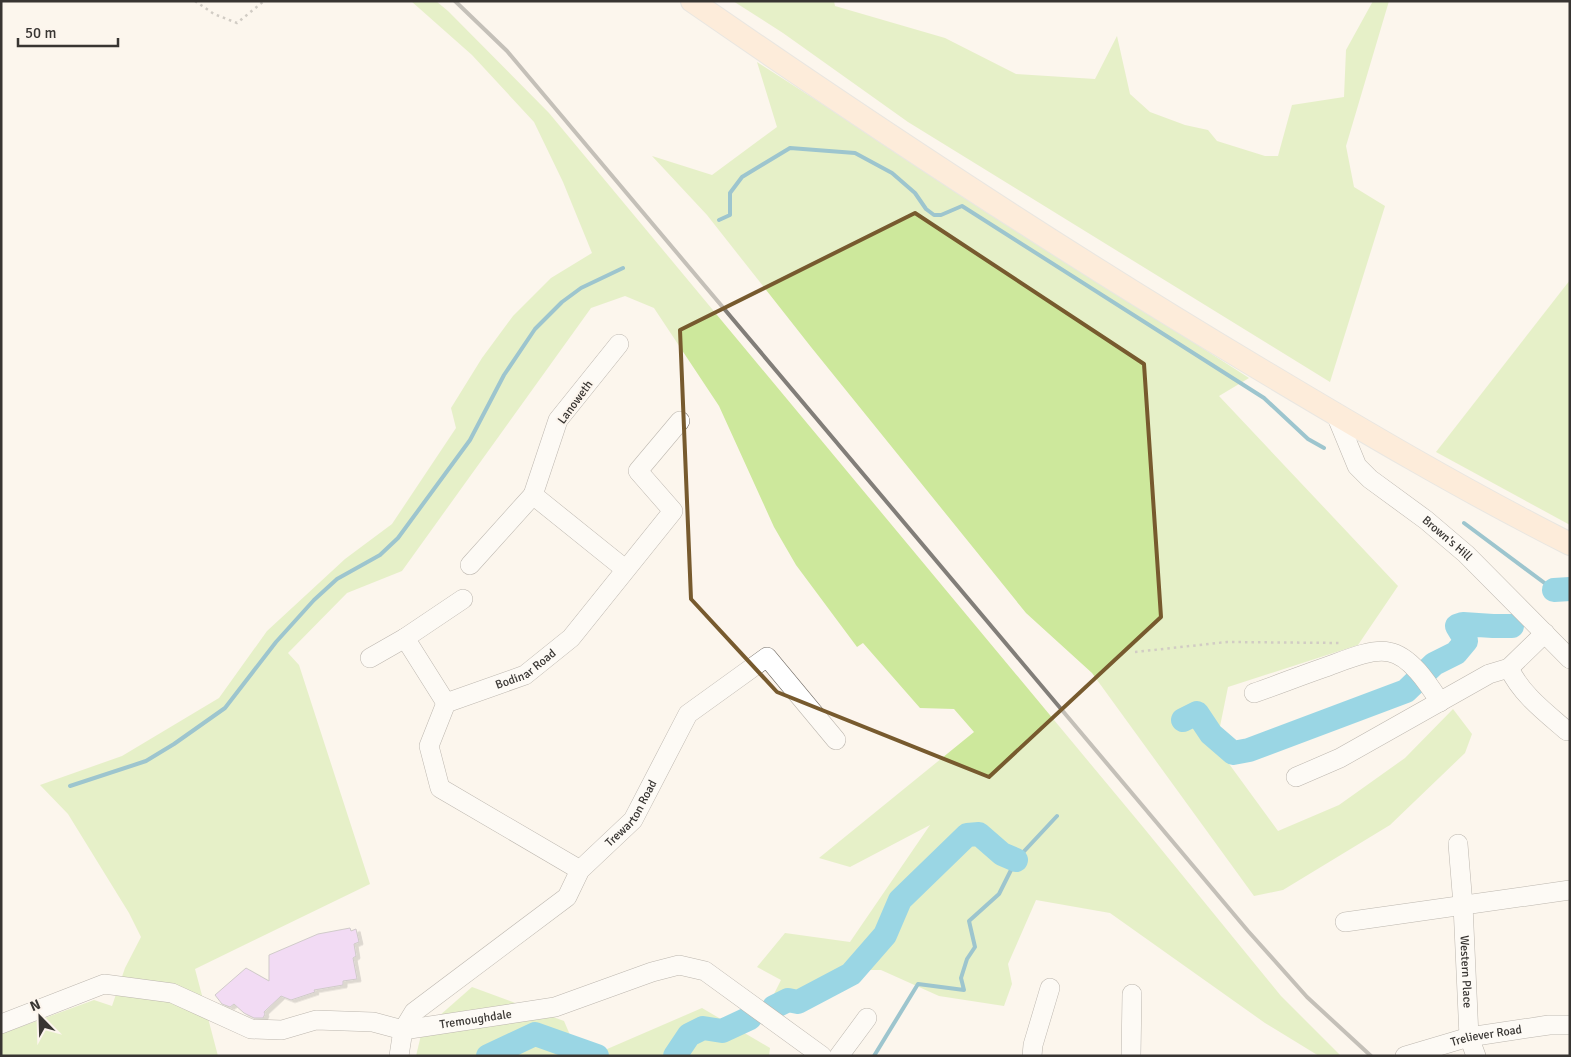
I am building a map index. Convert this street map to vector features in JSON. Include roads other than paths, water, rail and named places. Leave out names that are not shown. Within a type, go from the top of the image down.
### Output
[{"type":"main road","points":[[692,1],[838,102],[1109,277],[1336,415],[1518,518],[1570,544]]},
{"type":"street","name":"Lanoweth","points":[[470,565],[533,495],[558,420],[619,344]]},
{"type":"street","name":"Brown's Hill","points":[[1336,415],[1357,466],[1466,554],[1570,659]]},
{"type":"street","name":"Bodinar Road","points":[[446,703],[525,675],[571,638],[673,511],[638,471],[680,421]]},
{"type":"street","points":[[533,495],[625,569]]},
{"type":"street","points":[[370,658],[405,638],[463,599]]},
{"type":"street","points":[[1296,777],[1340,758],[1489,674],[1510,668],[1545,632]]},
{"type":"street","points":[[405,638],[446,703],[429,746],[440,788],[580,870]]},
{"type":"street","points":[[1254,693],[1372,653],[1390,652],[1406,660],[1422,676],[1440,702]]},
{"type":"street","name":"Trewarton Road","points":[[403,1030],[414,1012],[567,897],[580,870],[633,820],[688,714],[766,658],[836,740]]},
{"type":"street","points":[[1510,668],[1515,680],[1536,705],[1567,731]]},
{"type":"street","name":"Western Place","points":[[1458,844],[1463,905],[1469,1037],[1476,1056]]},
{"type":"street","points":[[1345,922],[1570,890]]},
{"type":"street","name":"Tremoughdale","points":[[1,1024],[104,984],[172,993],[251,1029],[282,1030],[316,1020],[373,1022],[403,1030],[555,1007],[652,972],[678,965],[705,972],[822,1056]]},
{"type":"street","points":[[1032,1056],[1033,1045],[1050,988]]},
{"type":"street","points":[[1131,1056],[1132,994]]},
{"type":"street","points":[[839,1056],[867,1018]]},
{"type":"street","name":"Treliever Road","points":[[1405,1056],[1469,1037],[1549,1025],[1570,1025]]},
{"type":"street","points":[[399,1056],[403,1030]]},
{"type":"waterway","points":[[719,220],[730,215],[730,193],[742,177],[790,148],[855,153],[892,173],[915,193],[926,209],[934,215],[941,215],[962,206],[1264,398],[1308,439],[1324,448]]},
{"type":"waterway","points":[[70,786],[146,761],[225,708],[276,642],[314,600],[337,579],[380,555],[398,538],[470,440],[504,375],[535,329],[562,302],[581,288],[623,268]]},
{"type":"waterway","points":[[1464,523],[1554,590]]},
{"type":"waterway","points":[[1554,590],[1570,589]]},
{"type":"waterway","points":[[1183,720],[1197,713],[1211,734],[1233,753],[1249,750],[1406,691],[1434,664],[1456,653],[1466,641],[1457,626],[1463,624],[1512,626]]},
{"type":"waterway","points":[[874,1056],[918,984],[964,990],[961,978],[967,959],[975,947],[969,921],[999,894],[1016,860],[1057,816]]},
{"type":"waterway","points":[[774,1007],[788,1000],[798,1002],[851,974],[885,935],[900,900],[967,835],[979,834],[1002,854],[1016,860]]},
{"type":"waterway","points":[[675,1056],[689,1035],[703,1028],[722,1031],[750,1018]]},
{"type":"waterway","points":[[488,1056],[535,1034],[597,1056]]},
{"type":"railway","points":[[455,1],[507,51],[1248,931],[1307,997],[1371,1056]]}]
